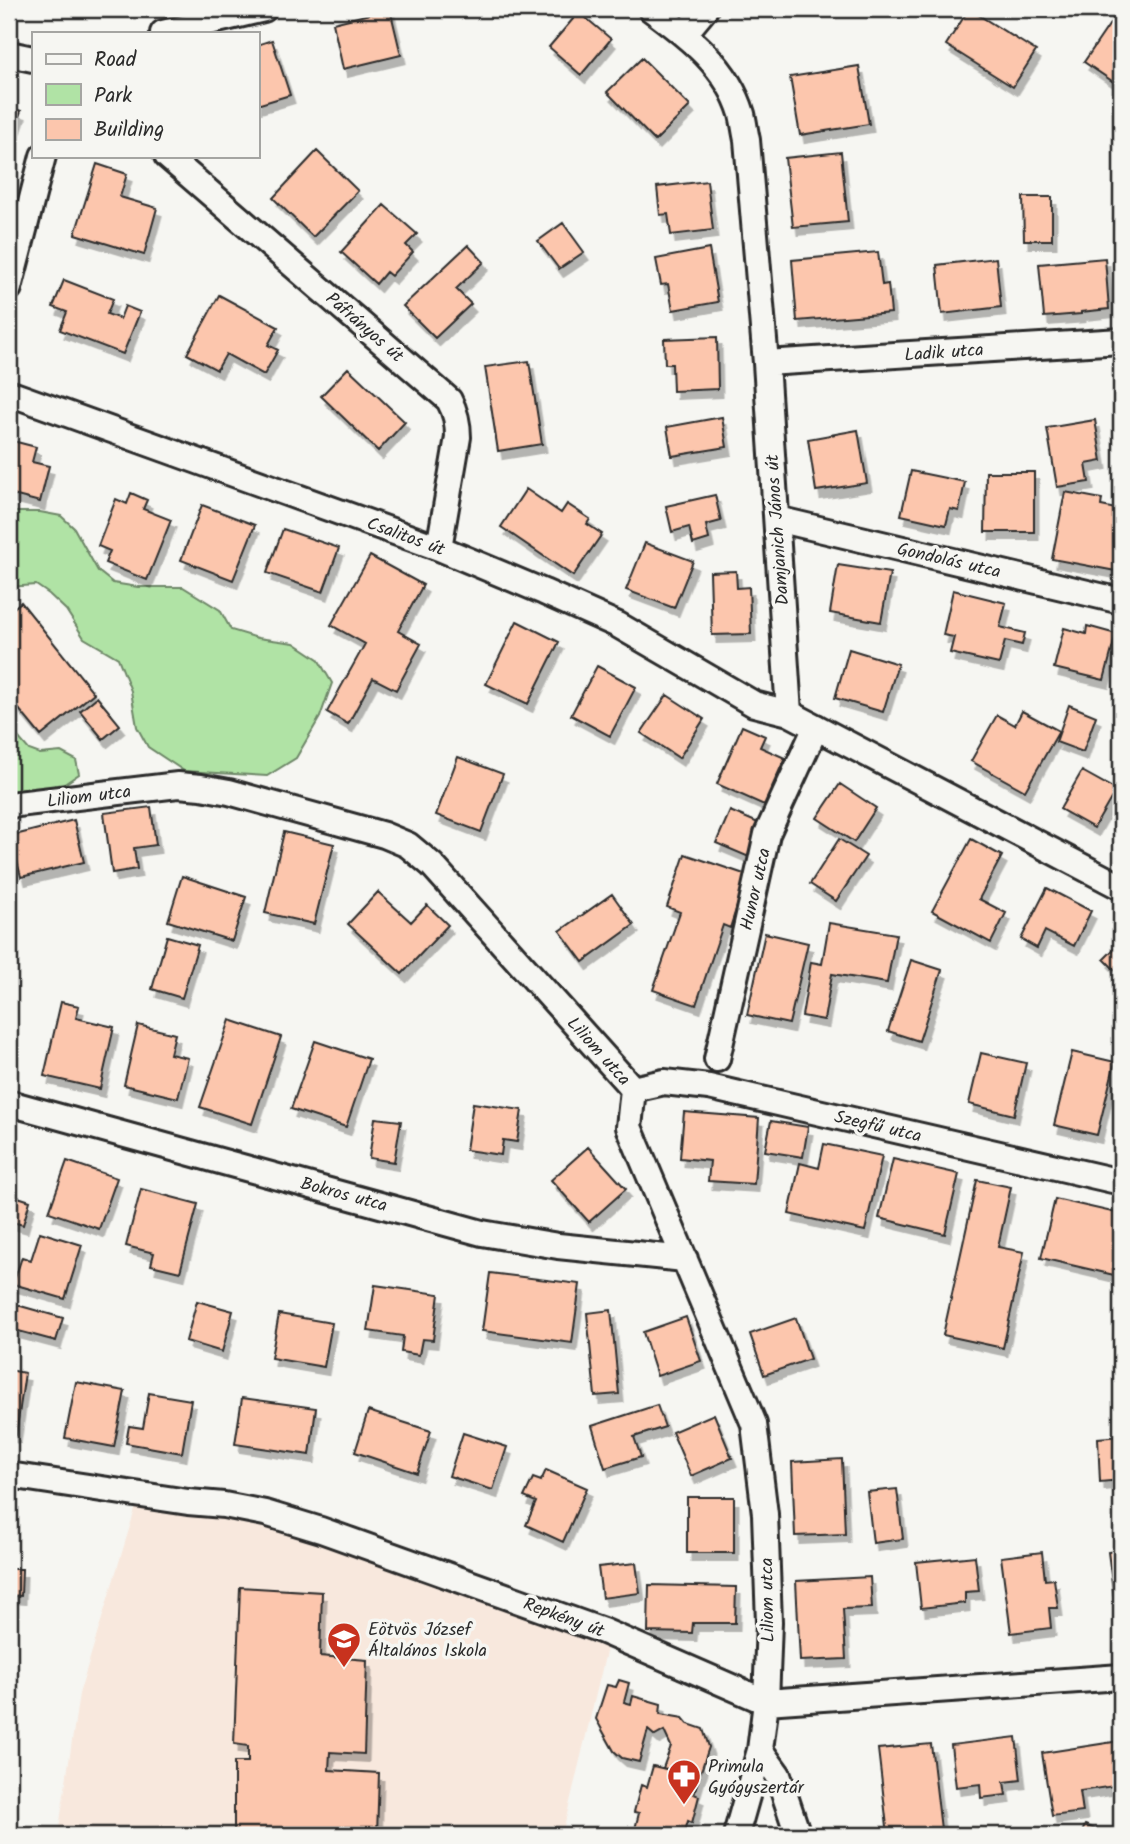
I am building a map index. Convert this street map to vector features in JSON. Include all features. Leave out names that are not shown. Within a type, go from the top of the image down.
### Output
[{"type":"street","points":[[167,32],[264,9]]},
{"type":"street","name":"Damjanich János út","points":[[652,9],[685,33],[716,64],[741,112],[747,140],[766,363],[789,713]]},
{"type":"street","points":[[685,33],[705,9]]},
{"type":"street","points":[[9,54],[32,59]]},
{"type":"street","points":[[9,288],[42,158]]},
{"type":"street","name":"Páfrányos út","points":[[169,158],[449,400],[458,422],[458,437],[439,548]]},
{"type":"street","name":"Ladik utca","points":[[766,363],[1121,341]]},
{"type":"street","name":"Csalitos út","points":[[9,393],[439,548],[618,625],[754,704],[789,713]]},
{"type":"street","name":"Gondolás utca","points":[[777,519],[1121,601]]},
{"type":"street","points":[[789,713],[1121,887]]},
{"type":"street","name":"Hunor utca","points":[[717,1059],[767,834],[817,727]]},
{"type":"street","name":"Liliom utca","points":[[9,805],[178,785],[201,787],[229,792],[384,835],[408,845],[432,865],[633,1088],[629,1127],[754,1424],[765,1514],[769,1622],[766,1702],[760,1750],[736,1835]]},
{"type":"street","name":"Szegfű utca","points":[[633,1088],[664,1082],[709,1087],[1121,1182]]},
{"type":"street","name":"Bokros utca","points":[[9,1103],[482,1233],[558,1246],[685,1259]]},
{"type":"street","name":"Repkény út","points":[[9,1475],[224,1505],[310,1526],[603,1631],[766,1702],[1121,1677]]},
{"type":"street","points":[[760,1750],[778,1775],[798,1835]]},
{"type":"shaded area","name":"Eötvös József Általános Iskola","points":[[137,1503],[276,1523],[608,1644],[562,1835],[58,1835],[79,1694]]},
{"type":"green space","points":[[9,512],[40,512],[61,516],[74,528],[98,571],[113,583],[138,587],[183,587],[220,610],[231,630],[258,638],[294,643],[318,659],[332,683],[320,717],[296,758],[267,776],[184,771],[148,747],[137,727],[131,691],[118,658],[84,638],[66,610],[36,585],[9,587]]},
{"type":"green space","points":[[9,722],[12,730],[29,750],[40,754],[61,752],[76,760],[79,774],[60,787],[9,793]]},
{"type":"building","points":[[390,9],[401,55],[343,69],[333,23]]},
{"type":"building","points":[[969,9],[1036,51],[1013,87],[946,45]]},
{"type":"building","points":[[1121,9],[1121,87],[1084,62]]},
{"type":"building","points":[[579,12],[611,39],[581,75],[549,47]]},
{"type":"building","points":[[272,40],[290,95],[259,104],[259,44]]},
{"type":"building","points":[[642,58],[690,106],[655,141],[607,92]]},
{"type":"building","points":[[859,66],[869,124],[800,135],[790,77]]},
{"type":"building","points":[[9,107],[21,111],[9,146]]},
{"type":"building","points":[[317,151],[358,191],[313,237],[273,198]]},
{"type":"building","points":[[841,152],[848,222],[793,227],[785,158]]},
{"type":"building","points":[[97,164],[127,174],[120,197],[157,208],[144,255],[75,234]]},
{"type":"building","points":[[707,181],[713,230],[671,235],[668,214],[660,215],[657,187]]},
{"type":"building","points":[[1023,197],[1052,197],[1052,240],[1024,240]]},
{"type":"building","points":[[384,205],[417,234],[406,245],[413,252],[391,276],[386,272],[376,284],[341,252]]},
{"type":"building","points":[[563,223],[584,252],[559,269],[538,241]]},
{"type":"building","points":[[468,245],[484,262],[456,289],[471,304],[435,338],[403,306]]},
{"type":"building","points":[[709,249],[718,302],[673,310],[668,284],[661,285],[656,259]]},
{"type":"building","points":[[878,252],[882,285],[888,284],[891,313],[797,321],[792,260]]},
{"type":"building","points":[[996,258],[1001,307],[942,314],[937,265]]},
{"type":"building","points":[[1105,258],[1109,309],[1044,317],[1039,264]]},
{"type":"building","points":[[64,280],[113,299],[107,314],[120,319],[125,306],[140,312],[123,354],[60,330],[67,312],[53,307]]},
{"type":"building","points":[[219,295],[278,327],[268,345],[278,350],[264,375],[226,354],[217,370],[187,354]]},
{"type":"building","points":[[717,337],[718,389],[673,391],[672,364],[665,364],[664,339]]},
{"type":"building","points":[[529,361],[542,444],[498,451],[485,367]]},
{"type":"building","points":[[348,368],[405,422],[378,451],[321,396]]},
{"type":"building","points":[[722,417],[727,447],[672,456],[667,427]]},
{"type":"building","points":[[1095,420],[1102,461],[1086,464],[1089,482],[1057,487],[1047,428]]},
{"type":"building","points":[[858,430],[867,483],[816,491],[808,439]]},
{"type":"building","points":[[9,440],[36,447],[32,462],[49,466],[40,502],[9,494]]},
{"type":"building","points":[[911,471],[965,482],[959,511],[950,509],[946,525],[901,515]]},
{"type":"building","points":[[986,472],[1034,472],[1034,532],[985,532]]},
{"type":"building","points":[[526,489],[561,513],[567,504],[590,519],[587,524],[602,534],[573,576],[501,527]]},
{"type":"building","points":[[1065,492],[1102,499],[1101,506],[1121,510],[1121,572],[1052,559]]},
{"type":"building","points":[[131,493],[147,500],[143,509],[171,520],[147,580],[105,563],[110,551],[98,546],[116,499],[127,504]]},
{"type":"building","points":[[715,495],[721,521],[706,525],[709,539],[693,544],[689,527],[672,532],[666,506]]},
{"type":"building","points":[[202,505],[255,525],[233,580],[181,560]]},
{"type":"building","points":[[283,529],[339,548],[323,592],[267,573]]},
{"type":"building","points":[[645,543],[693,561],[674,608],[626,590]]},
{"type":"building","points":[[370,556],[423,585],[398,631],[421,644],[396,690],[373,678],[348,724],[327,712],[365,644],[331,625]]},
{"type":"building","points":[[838,565],[890,573],[881,622],[830,613]]},
{"type":"building","points":[[736,571],[737,588],[749,587],[751,634],[712,635],[710,572]]},
{"type":"building","points":[[953,590],[1006,603],[1000,627],[1025,633],[1022,645],[1005,641],[999,664],[950,653],[954,637],[943,635]]},
{"type":"building","points":[[21,602],[94,693],[41,736],[9,697],[9,612]]},
{"type":"building","points":[[517,621],[559,642],[528,704],[486,684]]},
{"type":"building","points":[[1087,626],[1116,634],[1104,680],[1054,668],[1064,628],[1086,634]]},
{"type":"building","points":[[849,649],[898,664],[883,712],[835,698]]},
{"type":"building","points":[[597,666],[636,687],[610,736],[571,715]]},
{"type":"building","points":[[667,695],[704,719],[679,758],[641,733]]},
{"type":"building","points":[[97,697],[120,725],[103,739],[80,711]]},
{"type":"building","points":[[1069,705],[1096,716],[1083,752],[1056,742]]},
{"type":"building","points":[[1022,711],[1059,731],[1025,791],[971,761],[997,715],[1015,725]]},
{"type":"building","points":[[742,726],[765,736],[760,747],[785,758],[764,805],[717,784]]},
{"type":"building","points":[[458,757],[503,774],[481,832],[436,815]]},
{"type":"building","points":[[1082,771],[1116,790],[1094,828],[1060,809]]},
{"type":"building","points":[[840,784],[876,808],[854,842],[817,818]]},
{"type":"building","points":[[151,807],[156,845],[134,848],[137,869],[112,873],[104,813]]},
{"type":"building","points":[[730,811],[763,825],[749,857],[716,843]]},
{"type":"building","points":[[74,820],[84,862],[21,877],[11,836]]},
{"type":"building","points":[[284,832],[334,844],[314,924],[265,913]]},
{"type":"building","points":[[839,839],[866,856],[836,901],[810,884]]},
{"type":"building","points":[[971,839],[1002,856],[979,899],[1006,913],[991,943],[932,911]]},
{"type":"building","points":[[685,854],[747,875],[730,928],[723,925],[696,1005],[653,990],[680,912],[667,907]]},
{"type":"building","points":[[182,876],[246,897],[232,941],[168,921]]},
{"type":"building","points":[[1047,888],[1091,911],[1074,946],[1045,931],[1037,948],[1021,939]]},
{"type":"building","points":[[378,892],[411,922],[427,905],[448,925],[402,974],[348,924]]},
{"type":"building","points":[[612,894],[634,925],[583,962],[560,931]]},
{"type":"building","points":[[829,923],[896,934],[887,983],[832,974],[824,1020],[802,1016],[811,962],[822,964]]},
{"type":"building","points":[[765,933],[808,943],[789,1024],[747,1015]]},
{"type":"building","points":[[167,936],[198,945],[182,998],[152,989]]},
{"type":"building","points":[[1121,942],[1121,976],[1104,959]]},
{"type":"building","points":[[911,960],[942,970],[919,1041],[888,1031]]},
{"type":"building","points":[[61,1002],[79,1006],[76,1018],[114,1027],[100,1089],[44,1076]]},
{"type":"building","points":[[230,1020],[281,1037],[252,1124],[200,1107]]},
{"type":"building","points":[[138,1025],[175,1034],[170,1054],[188,1058],[178,1098],[124,1085]]},
{"type":"building","points":[[315,1041],[369,1059],[346,1127],[291,1109]]},
{"type":"building","points":[[1072,1052],[1115,1062],[1097,1135],[1054,1125]]},
{"type":"building","points":[[981,1053],[1026,1063],[1014,1115],[969,1104]]},
{"type":"building","points":[[473,1103],[522,1110],[517,1142],[503,1140],[501,1155],[466,1150]]},
{"type":"building","points":[[684,1112],[759,1118],[754,1184],[708,1181],[710,1161],[680,1158]]},
{"type":"building","points":[[375,1118],[401,1121],[394,1162],[369,1158]]},
{"type":"building","points":[[771,1121],[808,1127],[803,1157],[765,1151]]},
{"type":"building","points":[[824,1144],[882,1156],[865,1231],[789,1214],[800,1163],[819,1168]]},
{"type":"building","points":[[588,1147],[626,1189],[589,1222],[551,1180]]},
{"type":"building","points":[[893,1159],[959,1174],[945,1234],[879,1218]]},
{"type":"building","points":[[67,1161],[117,1178],[99,1229],[49,1212]]},
{"type":"building","points":[[977,1180],[1011,1187],[998,1247],[1024,1252],[1003,1348],[943,1335]]},
{"type":"building","points":[[141,1189],[198,1204],[180,1272],[151,1265],[154,1253],[126,1246]]},
{"type":"building","points":[[9,1194],[30,1201],[23,1225],[9,1221]]},
{"type":"building","points":[[1055,1199],[1121,1214],[1121,1244],[1114,1275],[1041,1258]]},
{"type":"building","points":[[40,1232],[82,1245],[65,1299],[13,1284],[22,1257],[31,1260]]},
{"type":"building","points":[[490,1273],[580,1284],[572,1343],[482,1331]]},
{"type":"building","points":[[375,1285],[439,1294],[433,1340],[422,1339],[419,1355],[401,1352],[403,1336],[368,1331]]},
{"type":"building","points":[[197,1301],[233,1311],[222,1352],[186,1341]]},
{"type":"building","points":[[17,1305],[63,1318],[56,1341],[11,1329]]},
{"type":"building","points":[[611,1310],[619,1394],[595,1396],[587,1313]]},
{"type":"building","points":[[279,1314],[332,1323],[324,1367],[271,1358]]},
{"type":"building","points":[[686,1317],[701,1361],[657,1376],[643,1332]]},
{"type":"building","points":[[796,1318],[810,1359],[764,1375],[750,1334]]},
{"type":"building","points":[[9,1370],[25,1373],[16,1435],[9,1434]]},
{"type":"building","points":[[76,1382],[125,1391],[114,1447],[65,1438]]},
{"type":"building","points":[[149,1393],[191,1400],[182,1453],[126,1443],[129,1426],[143,1428]]},
{"type":"building","points":[[242,1398],[316,1408],[310,1455],[235,1444]]},
{"type":"building","points":[[657,1405],[665,1427],[634,1437],[641,1457],[605,1468],[592,1426]]},
{"type":"building","points":[[368,1411],[431,1431],[417,1473],[355,1452]]},
{"type":"building","points":[[714,1414],[732,1458],[691,1476],[672,1432]]},
{"type":"building","points":[[463,1433],[507,1447],[493,1490],[449,1476]]},
{"type":"building","points":[[1121,1436],[1121,1480],[1100,1482],[1098,1438]]},
{"type":"building","points":[[842,1459],[845,1534],[795,1536],[792,1462]]},
{"type":"building","points":[[546,1470],[587,1488],[563,1542],[526,1525],[536,1502],[524,1497],[533,1478],[541,1481]]},
{"type":"building","points":[[897,1489],[903,1539],[873,1543],[867,1492]]},
{"type":"building","points":[[687,1497],[734,1497],[734,1553],[687,1553]]},
{"type":"building","points":[[1121,1550],[1121,1604],[1115,1605],[1108,1552]]},
{"type":"building","points":[[1042,1552],[1045,1580],[1054,1579],[1058,1608],[1049,1608],[1051,1628],[1011,1633],[1001,1557]]},
{"type":"building","points":[[975,1556],[979,1591],[965,1592],[965,1603],[921,1608],[916,1562]]},
{"type":"building","points":[[636,1563],[640,1593],[602,1598],[598,1567]]},
{"type":"building","points":[[9,1569],[22,1569],[21,1596],[9,1595]]},
{"type":"building","points":[[870,1577],[872,1608],[843,1609],[846,1659],[800,1661],[796,1581]]},
{"type":"building","points":[[649,1585],[736,1587],[735,1623],[693,1623],[692,1633],[648,1632]]},
{"type":"building","points":[[240,1587],[322,1592],[320,1656],[367,1660],[364,1754],[330,1752],[329,1770],[379,1773],[377,1835],[234,1835],[234,1762],[248,1762],[248,1746],[234,1744]]},
{"type":"building","points":[[619,1680],[629,1683],[624,1702],[631,1704],[633,1696],[661,1704],[660,1714],[683,1718],[688,1724],[703,1729],[709,1747],[699,1777],[663,1768],[671,1746],[664,1731],[655,1736],[648,1730],[639,1762],[622,1758],[614,1751],[596,1719],[607,1685],[616,1687]]},
{"type":"building","points":[[1016,1737],[1021,1780],[1004,1782],[1006,1795],[981,1798],[980,1784],[956,1787],[951,1745]]},
{"type":"building","points":[[1120,1741],[1121,1785],[1080,1791],[1083,1812],[1052,1816],[1042,1753]]},
{"type":"building","points":[[931,1744],[941,1829],[888,1835],[878,1749]]},
{"type":"building","points":[[653,1766],[699,1777],[694,1794],[699,1796],[692,1823],[688,1821],[684,1835],[661,1835],[635,1829],[639,1813],[634,1812],[641,1785],[647,1787]]},
{"type":"building","points":[[1085,1825],[1110,1835],[1081,1835]]},
{"type":"place","name":"Eötvös József Általános Iskola","points":[[344,1669]]},
{"type":"place","name":"Primula Gyógyszertár","points":[[684,1806]]}]
